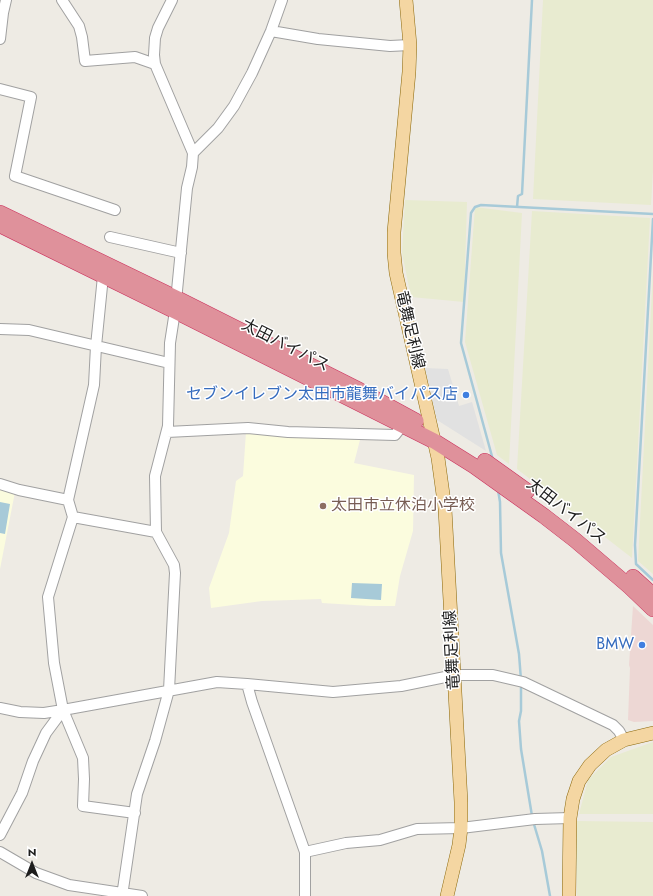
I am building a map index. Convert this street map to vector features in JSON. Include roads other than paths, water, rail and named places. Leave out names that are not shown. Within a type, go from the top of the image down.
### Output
[{"type":"highway","name":"太田バイパス","points":[[0,213],[402,426],[448,438],[507,476],[585,536],[652,592]]},
{"type":"highway","name":"太田バイパス","points":[[0,225],[103,276],[175,305],[359,390],[433,435],[544,516],[575,540],[630,587],[653,610]]},
{"type":"main road","name":"竜舞足利線","points":[[406,0],[410,45],[409,72],[394,232],[394,253],[396,273],[441,475],[445,509],[461,802],[461,828],[456,860],[447,896]]},
{"type":"main road","points":[[569,896],[570,818],[573,799],[579,781],[590,765],[606,750],[624,740],[653,733]]},
{"type":"street","points":[[0,39],[1,12],[6,0]]},
{"type":"street","points":[[62,0],[79,26],[85,61],[135,57],[155,64]]},
{"type":"street","points":[[122,894],[137,794],[155,741],[169,690],[175,573],[174,565],[156,532],[155,476],[167,432],[170,343],[187,188],[192,167],[193,153],[155,64],[155,38],[158,28],[172,0]]},
{"type":"street","points":[[193,153],[218,128],[234,106],[252,73],[271,31],[282,0]]},
{"type":"street","points":[[271,31],[318,39],[382,46],[410,45]]},
{"type":"street","points":[[0,89],[31,97],[15,176],[115,210]]},
{"type":"street","points":[[110,237],[181,253]]},
{"type":"street","points":[[103,276],[96,346],[94,385],[68,500],[73,517],[48,597],[54,663],[63,710],[82,758],[84,779],[83,806],[135,812]]},
{"type":"street","points":[[0,329],[29,330],[169,363]]},
{"type":"street","points":[[167,432],[248,428],[288,432],[395,435],[402,426]]},
{"type":"street","points":[[0,484],[19,490],[68,500]]},
{"type":"street","points":[[73,517],[156,532]]},
{"type":"street","points":[[0,708],[20,712],[44,713],[217,682],[333,692],[401,686],[455,675],[493,675],[523,682],[613,725],[619,731],[624,740]]},
{"type":"street","points":[[247,684],[252,702],[306,852],[305,896]]},
{"type":"street","points":[[0,835],[22,793],[33,761],[46,733],[63,710]]},
{"type":"street","points":[[306,852],[346,843],[380,840],[417,829],[461,828],[521,820],[563,817],[570,818]]},
{"type":"street","points":[[0,852],[31,870],[69,885],[142,896]]},
{"type":"water","points":[[0,502],[10,504],[5,534],[0,533]]},
{"type":"water","points":[[352,583],[382,584],[381,600],[351,598]]},
{"type":"waterway","points":[[517,207],[518,196],[522,194],[532,0]]},
{"type":"waterway","points":[[493,460],[461,343],[471,213],[475,207],[481,205],[653,214]]},
{"type":"waterway","points":[[653,219],[635,545],[636,564],[653,580]]},
{"type":"waterway","points":[[498,490],[500,502],[501,553],[519,654],[521,680]]},
{"type":"waterway","points":[[521,685],[521,711],[519,721],[521,749],[532,816]]},
{"type":"waterway","points":[[533,821],[542,851],[550,896]]},
{"type":"place","name":"セブンイレブン太田市龍舞バイパス店","points":[[466,395]]},
{"type":"place","name":"太田市立休泊小学校","points":[[323,506]]},
{"type":"place","name":"BMW","points":[[642,645]]}]
